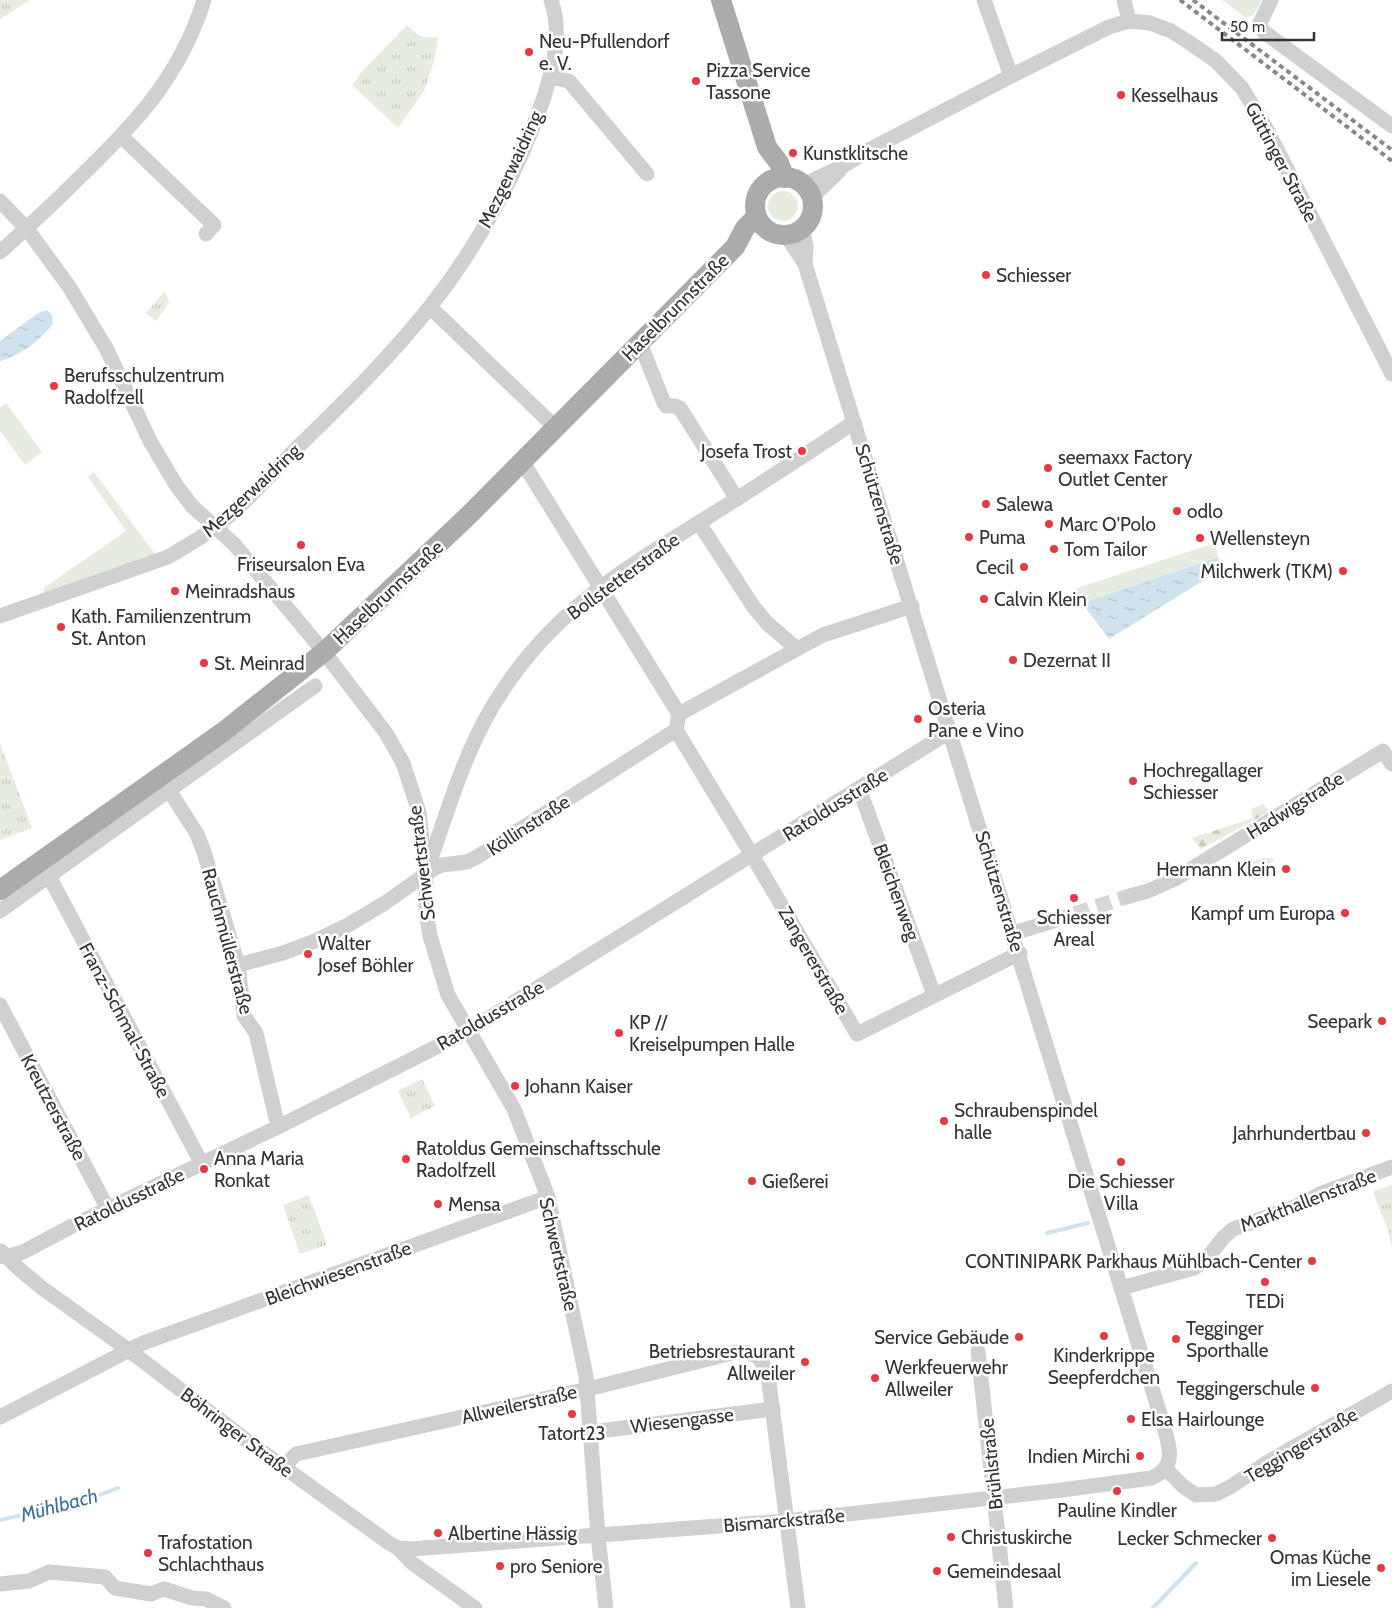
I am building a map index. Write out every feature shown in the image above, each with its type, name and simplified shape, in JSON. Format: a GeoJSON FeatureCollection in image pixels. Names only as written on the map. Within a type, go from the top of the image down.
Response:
{"type":"FeatureCollection","features":[{"type":"Feature","properties":{"kind":"main road"},"geometry":{"type":"LineString","coordinates":[[720,0],[767,147],[792,186],[812,212],[810,218],[794,232],[779,235],[761,223],[755,201],[762,187],[792,186]]}},
{"type":"Feature","properties":{"kind":"main road","name":"Haselbrunnstraße"},"geometry":{"type":"LineString","coordinates":[[0,890],[223,732],[324,652],[456,528],[734,247],[761,223]]}},
{"type":"Feature","properties":{"kind":"street"},"geometry":{"type":"LineString","coordinates":[[0,252],[122,137],[151,103],[166,82],[184,49],[204,0]]}},
{"type":"Feature","properties":{"kind":"street","name":"Mezgerwaidring"},"geometry":{"type":"LineString","coordinates":[[0,616],[168,557],[216,527],[350,396],[389,355],[430,307],[464,260],[502,193],[529,137],[550,77],[556,53],[555,18],[551,0]]}},
{"type":"Feature","properties":{"kind":"street"},"geometry":{"type":"LineString","coordinates":[[984,0],[1011,76]]}},
{"type":"Feature","properties":{"kind":"street"},"geometry":{"type":"LineString","coordinates":[[792,186],[845,165],[869,150],[1011,76],[1109,27],[1129,21],[1124,0]]}},
{"type":"Feature","properties":{"kind":"street"},"geometry":{"type":"LineString","coordinates":[[1271,0],[1259,25],[1264,32],[1391,122]]}},
{"type":"Feature","properties":{"kind":"street","name":"Güttinger Straße"},"geometry":{"type":"LineString","coordinates":[[1129,21],[1150,23],[1188,41],[1216,61],[1242,88],[1267,130],[1392,374]]}},
{"type":"Feature","properties":{"kind":"street"},"geometry":{"type":"LineString","coordinates":[[550,77],[569,81],[648,174]]}},
{"type":"Feature","properties":{"kind":"street"},"geometry":{"type":"LineString","coordinates":[[122,137],[214,225],[206,234]]}},
{"type":"Feature","properties":{"kind":"street","name":"Schwertstraße"},"geometry":{"type":"LineString","coordinates":[[0,201],[27,228],[70,288],[90,320],[165,468],[192,506],[234,544],[324,652],[386,733],[403,763],[419,812],[426,874],[426,911],[436,960],[448,995],[514,1109],[548,1197],[588,1389],[598,1536],[606,1608]]}},
{"type":"Feature","properties":{"kind":"street","name":"Schützenstraße"},"geometry":{"type":"LineString","coordinates":[[794,232],[1014,933],[1121,1288],[1170,1451],[1169,1463],[1166,1469]]}},
{"type":"Feature","properties":{"kind":"street"},"geometry":{"type":"LineString","coordinates":[[430,307],[556,428]]}},
{"type":"Feature","properties":{"kind":"street"},"geometry":{"type":"LineString","coordinates":[[640,343],[664,404],[678,406],[682,410],[737,498]]}},
{"type":"Feature","properties":{"kind":"street","name":"Bollstetterstraße"},"geometry":{"type":"LineString","coordinates":[[426,874],[464,766],[491,709],[507,684],[539,642],[574,608],[645,555],[699,523],[854,422]]}},
{"type":"Feature","properties":{"kind":"street"},"geometry":{"type":"LineString","coordinates":[[522,461],[679,714],[676,730]]}},
{"type":"Feature","properties":{"kind":"street"},"geometry":{"type":"LineString","coordinates":[[699,523],[767,623],[797,648]]}},
{"type":"Feature","properties":{"kind":"street"},"geometry":{"type":"LineString","coordinates":[[679,714],[823,635],[912,606]]}},
{"type":"Feature","properties":{"kind":"street"},"geometry":{"type":"LineString","coordinates":[[0,911],[315,686]]}},
{"type":"Feature","properties":{"kind":"street","name":"Köllinstraße"},"geometry":{"type":"LineString","coordinates":[[238,965],[284,953],[315,941],[386,903],[426,874],[442,865],[459,864],[477,857],[676,730]]}},
{"type":"Feature","properties":{"kind":"street","name":"Zangererstraße"},"geometry":{"type":"LineString","coordinates":[[676,730],[857,1034],[1020,953]]}},
{"type":"Feature","properties":{"kind":"street","name":"Ratoldusstraße"},"geometry":{"type":"LineString","coordinates":[[2,1254],[23,1252],[278,1128],[468,1031],[951,731]]}},
{"type":"Feature","properties":{"kind":"street","name":"Hadwigstraße"},"geometry":{"type":"LineString","coordinates":[[1126,898],[1161,886],[1182,875],[1383,751],[1392,764]]}},
{"type":"Feature","properties":{"kind":"street","name":"Bleichenweg"},"geometry":{"type":"LineString","coordinates":[[859,788],[934,995]]}},
{"type":"Feature","properties":{"kind":"street","name":"Rauchmüllerstraße"},"geometry":{"type":"LineString","coordinates":[[169,790],[197,834],[204,852],[238,965],[244,1016],[256,1033],[278,1128]]}},
{"type":"Feature","properties":{"kind":"street","name":"Franz-Schmal-Straße"},"geometry":{"type":"LineString","coordinates":[[49,876],[202,1164]]}},
{"type":"Feature","properties":{"kind":"street"},"geometry":{"type":"LineString","coordinates":[[1014,933],[1052,921]]}},
{"type":"Feature","properties":{"kind":"street","name":"Kreutzerstraße"},"geometry":{"type":"LineString","coordinates":[[0,1004],[108,1209]]}},
{"type":"Feature","properties":{"kind":"street","name":"Markthallenstraße"},"geometry":{"type":"LineString","coordinates":[[1121,1288],[1194,1268],[1205,1261],[1223,1238],[1233,1229],[1297,1206],[1322,1193],[1392,1167]]}},
{"type":"Feature","properties":{"kind":"street","name":"Bleichwiesenstraße"},"geometry":{"type":"LineString","coordinates":[[0,1418],[143,1343],[548,1197]]}},
{"type":"Feature","properties":{"kind":"street","name":"Böhringer Straße"},"geometry":{"type":"LineString","coordinates":[[2,1254],[42,1288],[130,1351],[240,1436],[398,1548],[412,1563],[475,1608]]}},
{"type":"Feature","properties":{"kind":"street","name":"Brühlstraße"},"geometry":{"type":"LineString","coordinates":[[978,1351],[1006,1608]]}},
{"type":"Feature","properties":{"kind":"street","name":"Allweilerstraße"},"geometry":{"type":"LineString","coordinates":[[284,1467],[296,1454],[588,1389],[736,1352],[747,1352],[764,1362],[768,1374],[773,1409]]}},
{"type":"Feature","properties":{"kind":"street","name":"Teggingerstraße"},"geometry":{"type":"LineString","coordinates":[[1166,1469],[1184,1487],[1196,1495],[1216,1494],[1268,1462],[1392,1392]]}},
{"type":"Feature","properties":{"kind":"street"},"geometry":{"type":"LineString","coordinates":[[773,1409],[798,1608]]}},
{"type":"Feature","properties":{"kind":"street","name":"Wiesengasse"},"geometry":{"type":"LineString","coordinates":[[591,1432],[773,1409]]}},
{"type":"Feature","properties":{"kind":"street","name":"Bismarckstraße"},"geometry":{"type":"LineString","coordinates":[[398,1548],[410,1549],[786,1522],[1151,1478],[1161,1474],[1166,1469]]}},
{"type":"Feature","properties":{"kind":"street"},"geometry":{"type":"LineString","coordinates":[[0,1584],[29,1581],[49,1572],[105,1577],[115,1588],[151,1594],[164,1589],[191,1603],[206,1599],[224,1608]]}},
{"type":"Feature","properties":{"kind":"green space"},"geometry":{"type":"Polygon","coordinates":[[[0,0],[30,0],[0,19],[0,0]]]}},
{"type":"Feature","properties":{"kind":"green space"},"geometry":{"type":"Polygon","coordinates":[[[1222,0],[1261,0],[1252,16],[1245,17],[1222,0]]]}},
{"type":"Feature","properties":{"kind":"green space"},"geometry":{"type":"Polygon","coordinates":[[[407,25],[421,36],[428,38],[438,37],[434,61],[424,91],[398,128],[352,85],[357,77],[407,25]]]}},
{"type":"Feature","properties":{"kind":"green space"},"geometry":{"type":"Polygon","coordinates":[[[783,191],[794,195],[798,206],[794,217],[783,221],[772,217],[768,206],[772,195],[783,191]]]}},
{"type":"Feature","properties":{"kind":"green space"},"geometry":{"type":"Polygon","coordinates":[[[164,292],[169,303],[156,321],[146,313],[164,292]]]}},
{"type":"Feature","properties":{"kind":"green space"},"geometry":{"type":"Polygon","coordinates":[[[6,403],[42,452],[25,465],[0,431],[0,408],[6,403]]]}},
{"type":"Feature","properties":{"kind":"green space"},"geometry":{"type":"Polygon","coordinates":[[[94,472],[158,558],[47,597],[43,590],[45,587],[126,531],[88,477],[94,472]]]}},
{"type":"Feature","properties":{"kind":"green space"},"geometry":{"type":"Polygon","coordinates":[[[1215,543],[1218,557],[1082,603],[1077,600],[1059,606],[1058,598],[1075,592],[1074,589],[1215,543]]]}},
{"type":"Feature","properties":{"kind":"green space"},"geometry":{"type":"Polygon","coordinates":[[[0,743],[32,828],[0,840],[0,743]]]}},
{"type":"Feature","properties":{"kind":"green space"},"geometry":{"type":"Polygon","coordinates":[[[1264,804],[1269,812],[1201,849],[1192,838],[1253,818],[1251,809],[1264,804]]]}},
{"type":"Feature","properties":{"kind":"green space"},"geometry":{"type":"Polygon","coordinates":[[[1262,858],[1275,860],[1270,863],[1271,866],[1241,876],[1238,870],[1262,858]]]}},
{"type":"Feature","properties":{"kind":"green space"},"geometry":{"type":"Polygon","coordinates":[[[422,1079],[435,1106],[411,1118],[398,1091],[422,1079]]]}},
{"type":"Feature","properties":{"kind":"green space"},"geometry":{"type":"Polygon","coordinates":[[[1392,1185],[1392,1248],[1388,1230],[1374,1191],[1392,1185]]]}},
{"type":"Feature","properties":{"kind":"green space"},"geometry":{"type":"Polygon","coordinates":[[[309,1195],[327,1245],[300,1254],[283,1205],[309,1195]]]}},
{"type":"Feature","properties":{"kind":"water"},"geometry":{"type":"Polygon","coordinates":[[[47,310],[52,315],[53,324],[48,330],[22,351],[0,361],[0,341],[38,313],[47,310]]]}},
{"type":"Feature","properties":{"kind":"water"},"geometry":{"type":"Polygon","coordinates":[[[1218,557],[1222,569],[1109,639],[1082,603],[1218,557]]]}},
{"type":"Feature","properties":{"kind":"waterway","name":"Mühlbach"},"geometry":{"type":"LineString","coordinates":[[1047,1233],[1088,1223]]}},
{"type":"Feature","properties":{"kind":"waterway","name":"Mühlbach"},"geometry":{"type":"LineString","coordinates":[[0,1520],[89,1499],[118,1488]]}},
{"type":"Feature","properties":{"kind":"waterway"},"geometry":{"type":"LineString","coordinates":[[1153,1608],[1196,1563]]}},
{"type":"Feature","properties":{"kind":"tunnel"},"geometry":{"type":"LineString","coordinates":[[1053,921],[1126,897]]}},
{"type":"Feature","properties":{"kind":"railway"},"geometry":{"type":"LineString","coordinates":[[1180,0],[1392,161]]}},
{"type":"Feature","properties":{"kind":"railway"},"geometry":{"type":"LineString","coordinates":[[1193,0],[1392,150]]}},
{"type":"Feature","properties":{"kind":"place","name":"Neu-Pfullendorf e. V."},"geometry":{"type":"Point","coordinates":[529,52]}},
{"type":"Feature","properties":{"kind":"place","name":"Pizza Service Tassone"},"geometry":{"type":"Point","coordinates":[696,81]}},
{"type":"Feature","properties":{"kind":"place","name":"Kesselhaus"},"geometry":{"type":"Point","coordinates":[1121,95]}},
{"type":"Feature","properties":{"kind":"place","name":"Kunstklitsche"},"geometry":{"type":"Point","coordinates":[793,153]}},
{"type":"Feature","properties":{"kind":"place","name":"Schiesser"},"geometry":{"type":"Point","coordinates":[986,275]}},
{"type":"Feature","properties":{"kind":"place","name":"Berufsschulzentrum Radolfzell"},"geometry":{"type":"Point","coordinates":[54,386]}},
{"type":"Feature","properties":{"kind":"place","name":"Josefa Trost"},"geometry":{"type":"Point","coordinates":[802,451]}},
{"type":"Feature","properties":{"kind":"place","name":"seemaxx Factory Outlet Center"},"geometry":{"type":"Point","coordinates":[1048,468]}},
{"type":"Feature","properties":{"kind":"place","name":"Salewa"},"geometry":{"type":"Point","coordinates":[986,504]}},
{"type":"Feature","properties":{"kind":"place","name":"odlo"},"geometry":{"type":"Point","coordinates":[1177,511]}},
{"type":"Feature","properties":{"kind":"place","name":"Marc O'Polo"},"geometry":{"type":"Point","coordinates":[1049,524]}},
{"type":"Feature","properties":{"kind":"place","name":"Puma"},"geometry":{"type":"Point","coordinates":[969,537]}},
{"type":"Feature","properties":{"kind":"place","name":"Wellensteyn"},"geometry":{"type":"Point","coordinates":[1200,538]}},
{"type":"Feature","properties":{"kind":"place","name":"Friseursalon Eva"},"geometry":{"type":"Point","coordinates":[301,545]}},
{"type":"Feature","properties":{"kind":"place","name":"Tom Tailor"},"geometry":{"type":"Point","coordinates":[1054,549]}},
{"type":"Feature","properties":{"kind":"place","name":"Cecil"},"geometry":{"type":"Point","coordinates":[1024,567]}},
{"type":"Feature","properties":{"kind":"place","name":"Milchwerk (TKM)"},"geometry":{"type":"Point","coordinates":[1343,571]}},
{"type":"Feature","properties":{"kind":"place","name":"Meinradshaus"},"geometry":{"type":"Point","coordinates":[175,591]}},
{"type":"Feature","properties":{"kind":"place","name":"Calvin Klein"},"geometry":{"type":"Point","coordinates":[984,599]}},
{"type":"Feature","properties":{"kind":"place","name":"Kath. Familienzentrum St. Anton"},"geometry":{"type":"Point","coordinates":[61,627]}},
{"type":"Feature","properties":{"kind":"place","name":"Dezernat II"},"geometry":{"type":"Point","coordinates":[1013,660]}},
{"type":"Feature","properties":{"kind":"place","name":"St. Meinrad"},"geometry":{"type":"Point","coordinates":[204,663]}},
{"type":"Feature","properties":{"kind":"place","name":"Osteria Pane e Vino"},"geometry":{"type":"Point","coordinates":[918,719]}},
{"type":"Feature","properties":{"kind":"place","name":"Hochregallager Schiesser"},"geometry":{"type":"Point","coordinates":[1133,781]}},
{"type":"Feature","properties":{"kind":"place","name":"Hermann Klein"},"geometry":{"type":"Point","coordinates":[1286,869]}},
{"type":"Feature","properties":{"kind":"place","name":"Schiesser Areal"},"geometry":{"type":"Point","coordinates":[1074,898]}},
{"type":"Feature","properties":{"kind":"place","name":"Kampf um Europa"},"geometry":{"type":"Point","coordinates":[1345,913]}},
{"type":"Feature","properties":{"kind":"place","name":"Walter Josef Böhler"},"geometry":{"type":"Point","coordinates":[308,954]}},
{"type":"Feature","properties":{"kind":"place","name":"Seepark"},"geometry":{"type":"Point","coordinates":[1382,1021]}},
{"type":"Feature","properties":{"kind":"place","name":"KP // Kreiselpumpen Halle"},"geometry":{"type":"Point","coordinates":[619,1033]}},
{"type":"Feature","properties":{"kind":"place","name":"Johann Kaiser"},"geometry":{"type":"Point","coordinates":[515,1086]}},
{"type":"Feature","properties":{"kind":"place","name":"Schraubenspindel halle"},"geometry":{"type":"Point","coordinates":[944,1121]}},
{"type":"Feature","properties":{"kind":"place","name":"Jahrhundertbau"},"geometry":{"type":"Point","coordinates":[1366,1133]}},
{"type":"Feature","properties":{"kind":"place","name":"Ratoldus Gemeinschaftsschule Radolfzell"},"geometry":{"type":"Point","coordinates":[406,1159]}},
{"type":"Feature","properties":{"kind":"place","name":"Die Schiesser Villa"},"geometry":{"type":"Point","coordinates":[1121,1162]}},
{"type":"Feature","properties":{"kind":"place","name":"Anna Maria Ronkat"},"geometry":{"type":"Point","coordinates":[204,1169]}},
{"type":"Feature","properties":{"kind":"place","name":"Gießerei"},"geometry":{"type":"Point","coordinates":[752,1181]}},
{"type":"Feature","properties":{"kind":"place","name":"Mensa"},"geometry":{"type":"Point","coordinates":[438,1204]}},
{"type":"Feature","properties":{"kind":"place","name":"CONTINIPARK Parkhaus Mühlbach-Center"},"geometry":{"type":"Point","coordinates":[1312,1261]}},
{"type":"Feature","properties":{"kind":"place","name":"TEDi"},"geometry":{"type":"Point","coordinates":[1265,1282]}},
{"type":"Feature","properties":{"kind":"place","name":"Kinderkrippe Seepferdchen"},"geometry":{"type":"Point","coordinates":[1104,1336]}},
{"type":"Feature","properties":{"kind":"place","name":"Service Gebäude"},"geometry":{"type":"Point","coordinates":[1019,1337]}},
{"type":"Feature","properties":{"kind":"place","name":"Tegginger Sporthalle"},"geometry":{"type":"Point","coordinates":[1176,1339]}},
{"type":"Feature","properties":{"kind":"place","name":"Betriebsrestaurant Allweiler"},"geometry":{"type":"Point","coordinates":[805,1362]}},
{"type":"Feature","properties":{"kind":"place","name":"Werkfeuerwehr Allweiler"},"geometry":{"type":"Point","coordinates":[875,1378]}},
{"type":"Feature","properties":{"kind":"place","name":"Teggingerschule"},"geometry":{"type":"Point","coordinates":[1315,1388]}},
{"type":"Feature","properties":{"kind":"place","name":"Tatort23"},"geometry":{"type":"Point","coordinates":[572,1414]}},
{"type":"Feature","properties":{"kind":"place","name":"Elsa Hairlounge"},"geometry":{"type":"Point","coordinates":[1131,1419]}},
{"type":"Feature","properties":{"kind":"place","name":"Indien Mirchi"},"geometry":{"type":"Point","coordinates":[1140,1456]}},
{"type":"Feature","properties":{"kind":"place","name":"Pauline Kindler"},"geometry":{"type":"Point","coordinates":[1117,1491]}},
{"type":"Feature","properties":{"kind":"place","name":"Albertine Hässig"},"geometry":{"type":"Point","coordinates":[438,1533]}},
{"type":"Feature","properties":{"kind":"place","name":"Christuskirche"},"geometry":{"type":"Point","coordinates":[951,1537]}},
{"type":"Feature","properties":{"kind":"place","name":"Lecker Schmecker"},"geometry":{"type":"Point","coordinates":[1272,1538]}},
{"type":"Feature","properties":{"kind":"place","name":"Trafostation Schlachthaus"},"geometry":{"type":"Point","coordinates":[148,1553]}},
{"type":"Feature","properties":{"kind":"place","name":"pro Seniore"},"geometry":{"type":"Point","coordinates":[500,1566]}},
{"type":"Feature","properties":{"kind":"place","name":"Omas Küche im Liesele"},"geometry":{"type":"Point","coordinates":[1381,1568]}},
{"type":"Feature","properties":{"kind":"place","name":"Gemeindesaal"},"geometry":{"type":"Point","coordinates":[937,1571]}}]}
